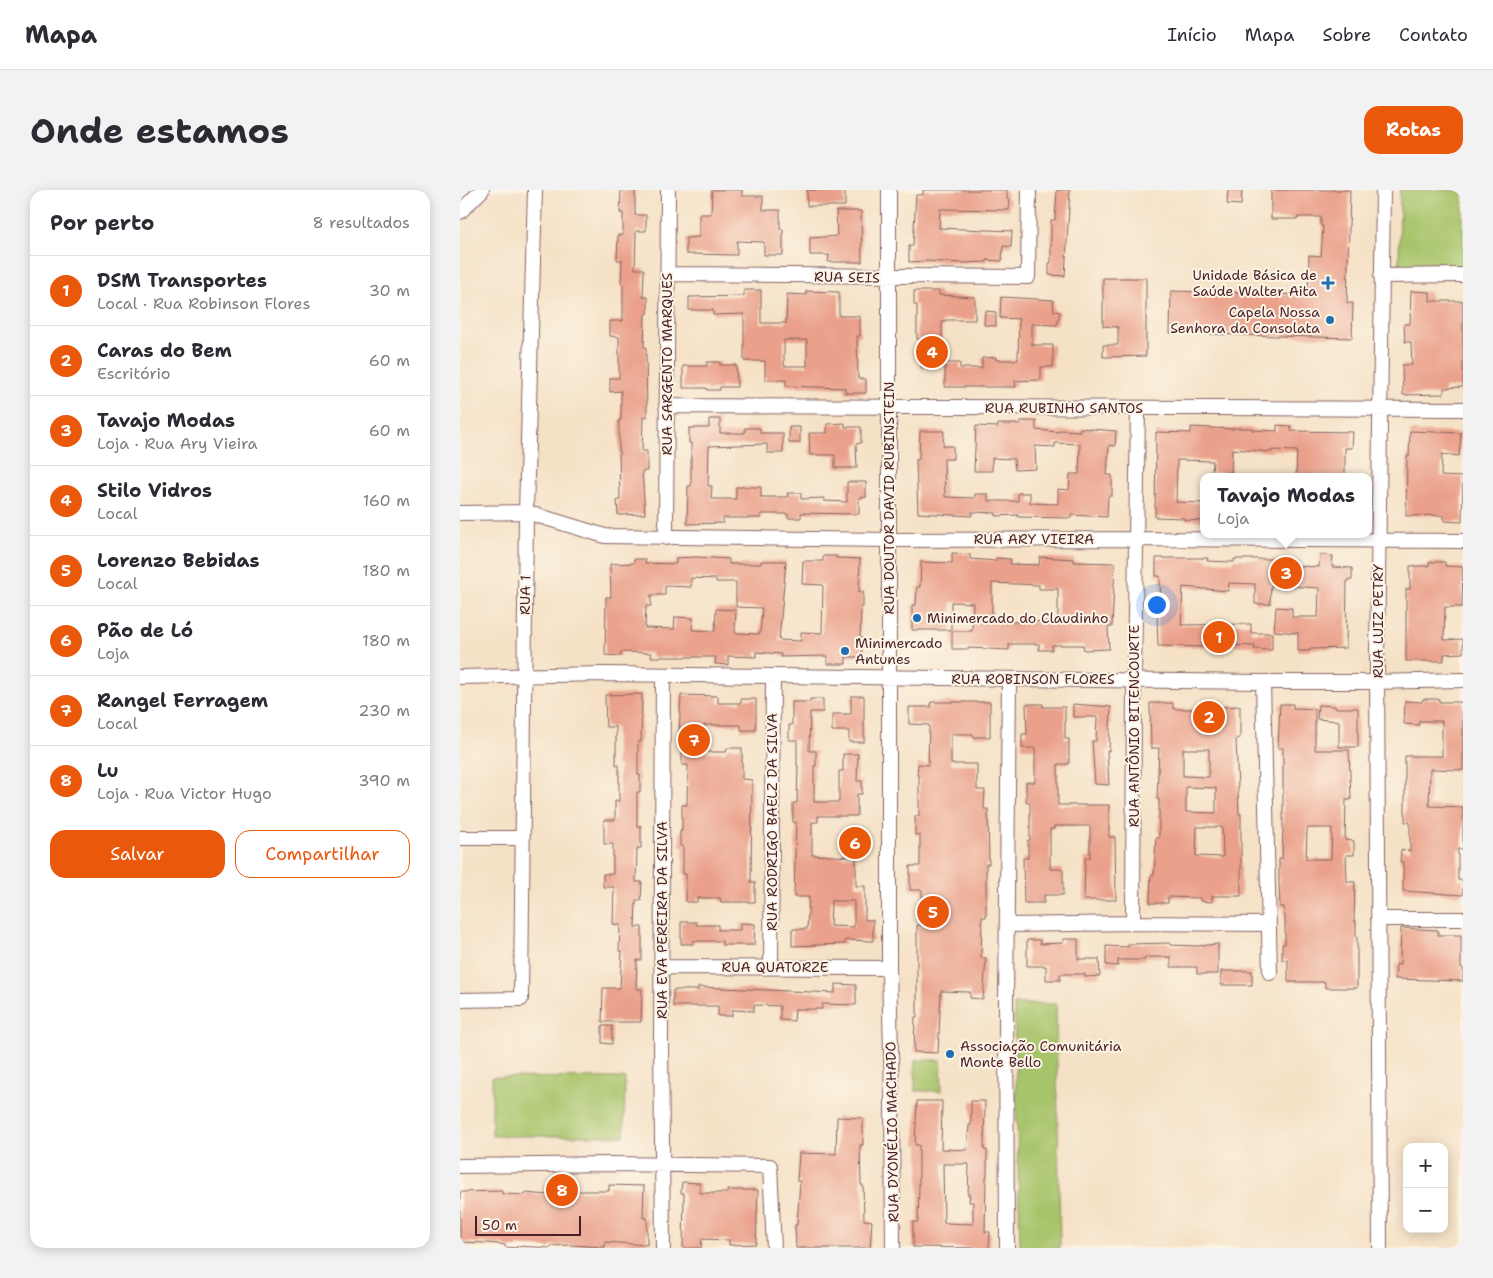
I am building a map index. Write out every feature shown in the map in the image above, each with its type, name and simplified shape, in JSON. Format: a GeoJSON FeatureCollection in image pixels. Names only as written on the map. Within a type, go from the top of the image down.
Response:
{"type":"FeatureCollection","features":[{"type":"Feature","properties":{"kind":"street"},"geometry":{"type":"LineString","coordinates":[[460,212],[482,190]]}},
{"type":"Feature","properties":{"kind":"street","name":"RUA 1"},"geometry":{"type":"LineString","coordinates":[[460,1000],[520,1000],[526,512],[535,190]]}},
{"type":"Feature","properties":{"kind":"street","name":"RUA SARGENTO MARQUES"},"geometry":{"type":"LineString","coordinates":[[666,538],[668,190]]}},
{"type":"Feature","properties":{"kind":"street","name":"RUA DOUTOR DAVID RUBINSTEIN"},"geometry":{"type":"LineString","coordinates":[[889,190],[888,968],[890,1016]]}},
{"type":"Feature","properties":{"kind":"street","name":"RUA SEIS"},"geometry":{"type":"LineString","coordinates":[[667,274],[1028,277],[1029,190]]}},
{"type":"Feature","properties":{"kind":"street","name":"RUA LUIZ PETRY"},"geometry":{"type":"LineString","coordinates":[[1380,1248],[1377,682],[1382,190]]}},
{"type":"Feature","properties":{"kind":"street"},"geometry":{"type":"LineString","coordinates":[[1381,276],[1463,275]]}},
{"type":"Feature","properties":{"kind":"street","name":"RUA RUBINHO SANTOS"},"geometry":{"type":"LineString","coordinates":[[666,406],[1463,409]]}},
{"type":"Feature","properties":{"kind":"street","name":"RUA ANTÔNIO BITENCOURTE"},"geometry":{"type":"LineString","coordinates":[[1133,923],[1138,408]]}},
{"type":"Feature","properties":{"kind":"street","name":"RUA ARY VIEIRA"},"geometry":{"type":"LineString","coordinates":[[460,514],[526,512],[606,536],[666,538],[1463,541]]}},
{"type":"Feature","properties":{"kind":"street","name":"RUA ROBINSON FLORES"},"geometry":{"type":"LineString","coordinates":[[460,677],[603,674],[1263,682],[1463,680]]}},
{"type":"Feature","properties":{"kind":"street","name":"RUA EVA PEREIRA DA SILVA"},"geometry":{"type":"LineString","coordinates":[[663,1248],[664,676]]}},
{"type":"Feature","properties":{"kind":"street","name":"RUA RODRIGO BAELZ DA SILVA"},"geometry":{"type":"LineString","coordinates":[[771,966],[773,677]]}},
{"type":"Feature","properties":{"kind":"street"},"geometry":{"type":"LineString","coordinates":[[1007,1248],[1006,1004],[1009,680]]}},
{"type":"Feature","properties":{"kind":"street"},"geometry":{"type":"LineString","coordinates":[[1263,682],[1270,973]]}},
{"type":"Feature","properties":{"kind":"street"},"geometry":{"type":"LineString","coordinates":[[460,838],[522,838]]}},
{"type":"Feature","properties":{"kind":"street"},"geometry":{"type":"LineString","coordinates":[[1378,919],[1463,919]]}},
{"type":"Feature","properties":{"kind":"street"},"geometry":{"type":"LineString","coordinates":[[1007,925],[1133,923],[1269,924]]}},
{"type":"Feature","properties":{"kind":"street","name":"RUA QUATORZE"},"geometry":{"type":"LineString","coordinates":[[662,967],[888,968]]}},
{"type":"Feature","properties":{"kind":"street","name":"RUA DYONÉLIO MACHADO"},"geometry":{"type":"LineString","coordinates":[[890,1016],[893,1248]]}},
{"type":"Feature","properties":{"kind":"street"},"geometry":{"type":"LineString","coordinates":[[460,1166],[609,1164],[770,1166],[774,1248]]}},
{"type":"Feature","properties":{"kind":"green space"},"geometry":{"type":"Polygon","coordinates":[[[1400,190],[1463,190],[1463,266],[1399,266],[1400,190]]]}},
{"type":"Feature","properties":{"kind":"green space"},"geometry":{"type":"Polygon","coordinates":[[[1014,1004],[1056,1004],[1060,1248],[1020,1248],[1014,1004]]]}},
{"type":"Feature","properties":{"kind":"green space"},"geometry":{"type":"Polygon","coordinates":[[[915,1060],[941,1060],[942,1091],[915,1091],[915,1060]]]}},
{"type":"Feature","properties":{"kind":"green space"},"geometry":{"type":"Polygon","coordinates":[[[492,1077],[625,1078],[624,1136],[492,1136],[492,1077]]]}},
{"type":"Feature","properties":{"kind":"building"},"geometry":{"type":"Polygon","coordinates":[[[621,190],[635,190],[635,215],[646,215],[646,231],[636,231],[635,269],[644,269],[643,297],[648,297],[648,314],[645,314],[644,347],[646,347],[647,417],[643,417],[642,451],[647,451],[647,471],[642,471],[645,514],[618,515],[617,500],[620,500],[619,420],[621,420],[621,391],[610,392],[610,378],[619,378],[619,337],[610,336],[610,321],[623,321],[622,260],[617,260],[618,235],[623,235],[623,213],[620,213],[621,190]]]}},
{"type":"Feature","properties":{"kind":"building"},"geometry":{"type":"Polygon","coordinates":[[[712,190],[742,190],[742,196],[763,196],[763,210],[780,210],[780,229],[783,229],[783,255],[764,255],[764,242],[737,241],[737,255],[686,254],[686,238],[699,237],[699,214],[711,214],[712,190]]]}},
{"type":"Feature","properties":{"kind":"building"},"geometry":{"type":"Polygon","coordinates":[[[807,190],[845,190],[845,206],[807,206],[807,190]]]}},
{"type":"Feature","properties":{"kind":"building"},"geometry":{"type":"Polygon","coordinates":[[[923,190],[1007,190],[1007,199],[1010,199],[1009,210],[940,209],[939,228],[1012,231],[1011,247],[1003,246],[1002,261],[987,260],[987,262],[962,263],[909,262],[909,246],[913,246],[916,195],[923,195],[923,190]]]}},
{"type":"Feature","properties":{"kind":"building"},"geometry":{"type":"Polygon","coordinates":[[[1057,190],[1070,190],[1065,276],[1049,275],[1049,263],[1051,263],[1051,220],[1055,220],[1057,190]]]}},
{"type":"Feature","properties":{"kind":"building"},"geometry":{"type":"Polygon","coordinates":[[[1228,190],[1242,190],[1241,205],[1227,204],[1228,190]]]}},
{"type":"Feature","properties":{"kind":"building"},"geometry":{"type":"Polygon","coordinates":[[[1271,190],[1350,190],[1347,303],[1353,303],[1352,338],[1170,333],[1171,291],[1308,295],[1309,255],[1321,256],[1323,226],[1321,226],[1321,217],[1271,219],[1271,190]]]}},
{"type":"Feature","properties":{"kind":"building"},"geometry":{"type":"Polygon","coordinates":[[[836,211],[861,211],[862,262],[828,262],[829,255],[810,255],[810,238],[837,236],[836,211]]]}},
{"type":"Feature","properties":{"kind":"building"},"geometry":{"type":"Polygon","coordinates":[[[1103,278],[1146,278],[1146,356],[1103,357],[1103,345],[1118,345],[1118,327],[1103,326],[1103,278]]]}},
{"type":"Feature","properties":{"kind":"building"},"geometry":{"type":"Polygon","coordinates":[[[744,290],[761,290],[761,323],[786,323],[787,294],[806,295],[806,291],[839,292],[839,316],[860,316],[860,336],[857,336],[858,379],[866,379],[866,393],[845,393],[845,388],[786,386],[786,380],[765,380],[765,361],[744,361],[744,314],[713,315],[713,310],[689,310],[689,297],[744,296],[744,290]],[[784,340],[784,366],[807,366],[807,340],[784,340]]]}},
{"type":"Feature","properties":{"kind":"building"},"geometry":{"type":"Polygon","coordinates":[[[914,291],[939,291],[939,295],[975,297],[975,320],[945,320],[945,322],[942,322],[942,367],[921,367],[921,339],[917,339],[917,305],[914,305],[914,291]]]}},
{"type":"Feature","properties":{"kind":"building"},"geometry":{"type":"Polygon","coordinates":[[[1411,291],[1430,292],[1430,301],[1463,301],[1463,387],[1444,388],[1444,394],[1403,395],[1402,365],[1412,365],[1411,342],[1405,342],[1404,324],[1410,324],[1411,291]]]}},
{"type":"Feature","properties":{"kind":"building"},"geometry":{"type":"Polygon","coordinates":[[[1001,297],[1053,300],[1054,311],[1060,312],[1057,325],[1032,324],[1032,345],[1053,345],[1053,367],[1041,367],[1041,380],[1015,381],[1016,387],[945,387],[945,363],[960,363],[960,368],[982,368],[982,358],[996,357],[996,360],[1018,360],[1019,319],[1000,318],[1001,297]]]}},
{"type":"Feature","properties":{"kind":"building"},"geometry":{"type":"Polygon","coordinates":[[[985,311],[996,312],[996,326],[984,325],[985,311]]]}},
{"type":"Feature","properties":{"kind":"building"},"geometry":{"type":"Polygon","coordinates":[[[707,362],[720,362],[720,365],[736,365],[737,387],[720,387],[720,390],[683,388],[683,366],[707,366],[707,362]]]}},
{"type":"Feature","properties":{"kind":"building"},"geometry":{"type":"Polygon","coordinates":[[[709,419],[720,419],[720,433],[745,433],[745,428],[760,428],[760,433],[783,433],[783,453],[767,453],[767,444],[709,446],[708,486],[712,486],[711,499],[736,499],[736,487],[761,487],[761,497],[788,497],[787,493],[801,493],[801,499],[824,498],[824,501],[847,502],[847,482],[866,482],[866,497],[859,498],[859,514],[801,513],[801,518],[788,518],[788,514],[761,514],[761,518],[723,518],[723,523],[687,524],[688,486],[691,486],[689,428],[709,428],[709,419]]]}},
{"type":"Feature","properties":{"kind":"building"},"geometry":{"type":"Polygon","coordinates":[[[1020,421],[1036,421],[1036,430],[1059,432],[1059,430],[1080,431],[1080,428],[1116,431],[1115,446],[1109,445],[1107,475],[1112,475],[1112,496],[1108,496],[1107,517],[1071,515],[1071,518],[1018,517],[1018,515],[996,516],[996,513],[972,512],[972,516],[918,513],[916,460],[919,459],[920,431],[944,431],[943,446],[953,446],[953,459],[944,459],[945,497],[975,498],[975,494],[988,494],[988,501],[1018,501],[1018,493],[1030,493],[1030,503],[1058,504],[1058,489],[1069,490],[1070,474],[1079,474],[1080,444],[1055,443],[1055,447],[1035,446],[1036,469],[1015,470],[1014,459],[992,458],[992,471],[974,471],[976,426],[998,427],[998,424],[1020,424],[1020,421]]]}},
{"type":"Feature","properties":{"kind":"building"},"geometry":{"type":"Polygon","coordinates":[[[845,423],[845,427],[861,427],[861,443],[856,444],[857,468],[835,468],[835,455],[810,455],[809,433],[827,433],[827,424],[845,423]]]}},
{"type":"Feature","properties":{"kind":"building"},"geometry":{"type":"Polygon","coordinates":[[[1277,425],[1291,426],[1291,431],[1353,432],[1352,448],[1345,448],[1345,473],[1296,473],[1297,451],[1272,450],[1272,452],[1232,449],[1231,473],[1212,472],[1213,461],[1177,460],[1176,502],[1200,503],[1200,521],[1155,517],[1156,432],[1191,433],[1191,427],[1252,428],[1252,430],[1277,431],[1277,425]]]}},
{"type":"Feature","properties":{"kind":"building"},"geometry":{"type":"Polygon","coordinates":[[[789,427],[800,427],[800,443],[789,443],[789,427]]]}},
{"type":"Feature","properties":{"kind":"building"},"geometry":{"type":"Polygon","coordinates":[[[1410,431],[1461,433],[1459,456],[1442,454],[1441,476],[1463,477],[1462,522],[1444,521],[1444,515],[1406,516],[1407,456],[1409,456],[1410,431]]]}},
{"type":"Feature","properties":{"kind":"building"},"geometry":{"type":"Polygon","coordinates":[[[952,553],[970,554],[970,559],[996,561],[996,558],[1011,559],[1010,564],[1039,565],[1040,557],[1074,559],[1074,562],[1115,563],[1112,627],[1108,627],[1109,649],[1084,650],[1083,645],[1052,645],[1052,650],[1039,650],[1039,644],[1009,644],[1009,650],[952,649],[952,631],[972,631],[973,603],[951,602],[951,630],[912,630],[912,605],[916,605],[917,587],[920,587],[921,562],[952,563],[952,553]],[[992,583],[992,621],[1058,621],[1058,589],[1039,589],[1039,585],[992,583]]]}},
{"type":"Feature","properties":{"kind":"building"},"geometry":{"type":"Polygon","coordinates":[[[1320,555],[1333,556],[1332,567],[1352,568],[1352,580],[1347,580],[1346,648],[1298,651],[1298,633],[1274,631],[1276,607],[1292,608],[1292,617],[1318,617],[1319,588],[1271,585],[1270,604],[1255,604],[1255,584],[1229,583],[1228,591],[1183,587],[1181,625],[1251,624],[1251,633],[1272,633],[1272,650],[1254,649],[1255,646],[1225,645],[1225,649],[1214,649],[1214,647],[1158,646],[1157,613],[1161,613],[1160,576],[1156,576],[1156,558],[1208,558],[1207,561],[1234,562],[1234,559],[1273,559],[1295,561],[1295,566],[1319,567],[1320,555]]]}},
{"type":"Feature","properties":{"kind":"building"},"geometry":{"type":"Polygon","coordinates":[[[823,556],[860,559],[859,592],[863,592],[860,638],[862,638],[862,657],[846,657],[846,664],[827,664],[827,656],[781,657],[781,654],[756,652],[756,657],[728,656],[728,665],[715,664],[716,657],[651,657],[651,653],[621,652],[621,656],[605,655],[606,597],[611,597],[610,564],[634,563],[634,559],[645,559],[645,563],[676,564],[676,558],[696,557],[729,559],[729,564],[761,564],[761,561],[786,561],[779,640],[801,641],[801,632],[822,633],[823,585],[802,584],[803,561],[823,561],[823,556]],[[691,578],[691,587],[665,586],[665,595],[651,595],[651,606],[646,606],[645,628],[674,629],[675,617],[693,618],[692,630],[715,631],[716,609],[736,610],[735,633],[760,634],[762,608],[736,607],[736,582],[716,582],[716,579],[691,578]]]}},
{"type":"Feature","properties":{"kind":"building"},"geometry":{"type":"Polygon","coordinates":[[[1429,562],[1445,562],[1445,566],[1463,567],[1462,607],[1445,607],[1444,640],[1463,639],[1463,653],[1444,654],[1444,661],[1406,661],[1406,589],[1410,589],[1410,566],[1429,566],[1429,562]]]}},
{"type":"Feature","properties":{"kind":"building"},"geometry":{"type":"Polygon","coordinates":[[[642,694],[641,742],[638,742],[640,792],[637,792],[637,826],[641,826],[641,848],[637,848],[636,882],[642,882],[641,900],[636,900],[635,927],[642,927],[642,960],[637,960],[636,989],[642,989],[641,1022],[602,1022],[603,988],[620,988],[622,951],[619,951],[620,925],[613,924],[614,887],[603,887],[603,874],[613,874],[613,844],[604,844],[604,820],[615,820],[615,801],[619,801],[619,765],[616,765],[616,727],[606,727],[605,695],[642,694]]]}},
{"type":"Feature","properties":{"kind":"building"},"geometry":{"type":"Polygon","coordinates":[[[681,695],[718,696],[718,703],[741,703],[741,699],[756,699],[756,730],[741,730],[741,725],[704,725],[703,752],[726,752],[727,748],[742,748],[742,779],[752,780],[751,882],[755,882],[755,902],[721,902],[720,898],[697,898],[697,902],[686,902],[686,874],[683,874],[683,846],[680,846],[680,831],[682,831],[682,805],[687,805],[688,765],[682,765],[682,733],[679,733],[681,695]]]}},
{"type":"Feature","properties":{"kind":"building"},"geometry":{"type":"Polygon","coordinates":[[[851,696],[864,696],[864,742],[849,742],[849,731],[832,731],[832,714],[851,714],[851,696]]]}},
{"type":"Feature","properties":{"kind":"building"},"geometry":{"type":"Polygon","coordinates":[[[810,699],[823,699],[823,712],[810,712],[809,751],[816,751],[814,802],[839,802],[839,771],[843,771],[843,754],[858,754],[857,781],[862,781],[862,794],[857,794],[857,816],[818,816],[818,822],[812,822],[812,855],[856,857],[856,886],[865,886],[865,920],[873,920],[873,941],[845,940],[845,944],[792,946],[792,929],[807,929],[809,897],[794,897],[796,822],[793,822],[793,803],[797,803],[798,766],[797,740],[789,740],[789,725],[792,725],[792,702],[810,702],[810,699]],[[831,901],[830,926],[854,927],[854,901],[831,901]]]}},
{"type":"Feature","properties":{"kind":"building"},"geometry":{"type":"Polygon","coordinates":[[[1423,699],[1439,699],[1439,702],[1463,702],[1463,770],[1430,769],[1429,806],[1463,807],[1463,849],[1458,849],[1458,880],[1463,880],[1463,895],[1403,891],[1403,862],[1400,862],[1401,850],[1410,851],[1410,822],[1405,822],[1405,756],[1442,756],[1442,721],[1419,721],[1419,725],[1404,724],[1405,701],[1422,702],[1423,699]]]}},
{"type":"Feature","properties":{"kind":"building"},"geometry":{"type":"Polygon","coordinates":[[[931,702],[990,702],[990,737],[973,737],[973,734],[951,734],[951,764],[977,764],[977,790],[985,790],[984,809],[988,809],[989,864],[986,864],[986,917],[982,917],[981,958],[986,958],[983,999],[970,998],[970,992],[941,991],[938,1053],[914,1052],[915,1017],[917,1017],[917,925],[923,925],[922,890],[910,890],[910,866],[920,866],[920,835],[915,835],[915,816],[919,816],[919,775],[917,775],[918,764],[928,765],[929,725],[909,724],[909,707],[931,707],[931,702]]]}},
{"type":"Feature","properties":{"kind":"building"},"geometry":{"type":"Polygon","coordinates":[[[1150,703],[1173,703],[1173,709],[1200,709],[1200,705],[1219,705],[1219,707],[1240,706],[1240,738],[1236,739],[1239,814],[1241,814],[1241,896],[1212,896],[1212,902],[1200,901],[1200,898],[1168,897],[1168,903],[1150,903],[1151,875],[1154,875],[1156,838],[1159,838],[1159,799],[1157,799],[1159,748],[1151,748],[1150,703]],[[1183,749],[1183,776],[1209,777],[1209,749],[1183,749]],[[1186,787],[1186,812],[1216,813],[1216,788],[1186,787]],[[1197,827],[1196,856],[1223,857],[1222,827],[1197,827]]]}},
{"type":"Feature","properties":{"kind":"building"},"geometry":{"type":"Polygon","coordinates":[[[1026,704],[1043,704],[1043,707],[1065,707],[1065,739],[1069,739],[1069,764],[1058,764],[1058,805],[1109,805],[1109,837],[1115,837],[1116,900],[1084,900],[1085,858],[1090,858],[1090,826],[1054,826],[1054,829],[1050,829],[1050,869],[1063,869],[1063,895],[1044,895],[1044,903],[1024,903],[1023,858],[1028,858],[1028,840],[1030,840],[1030,802],[1026,802],[1026,782],[1035,782],[1035,748],[1022,748],[1022,734],[1027,734],[1026,704]]]}},
{"type":"Feature","properties":{"kind":"building"},"geometry":{"type":"Polygon","coordinates":[[[1073,704],[1111,707],[1109,751],[1107,750],[1109,785],[1095,784],[1092,741],[1096,741],[1097,717],[1073,717],[1073,704]]]}},
{"type":"Feature","properties":{"kind":"building"},"geometry":{"type":"Polygon","coordinates":[[[1280,704],[1293,704],[1293,708],[1315,709],[1315,750],[1349,750],[1351,800],[1346,800],[1345,840],[1354,841],[1354,855],[1346,855],[1347,882],[1355,882],[1354,921],[1356,921],[1357,937],[1357,988],[1325,988],[1325,982],[1288,982],[1288,960],[1282,960],[1282,944],[1285,944],[1285,918],[1284,907],[1280,907],[1279,859],[1282,859],[1283,748],[1278,748],[1280,704]],[[1332,828],[1307,829],[1306,859],[1331,859],[1332,828]]]}},
{"type":"Feature","properties":{"kind":"building"},"geometry":{"type":"Polygon","coordinates":[[[1318,705],[1335,706],[1335,708],[1358,708],[1358,747],[1339,747],[1339,721],[1317,719],[1318,705]]]}},
{"type":"Feature","properties":{"kind":"building"},"geometry":{"type":"Polygon","coordinates":[[[847,835],[862,835],[862,851],[847,850],[847,835]]]}},
{"type":"Feature","properties":{"kind":"building"},"geometry":{"type":"Polygon","coordinates":[[[681,922],[697,922],[696,925],[718,925],[718,930],[740,930],[740,923],[755,924],[754,945],[722,945],[722,941],[693,941],[693,944],[681,944],[681,922]]]}},
{"type":"Feature","properties":{"kind":"building"},"geometry":{"type":"Polygon","coordinates":[[[1401,928],[1438,930],[1438,935],[1461,935],[1463,981],[1395,979],[1396,964],[1400,965],[1401,928]]]}},
{"type":"Feature","properties":{"kind":"building"},"geometry":{"type":"Polygon","coordinates":[[[1063,939],[1078,939],[1078,959],[1099,959],[1100,976],[1085,977],[1085,974],[1060,974],[1060,980],[1046,980],[1046,966],[1027,966],[1027,940],[1040,940],[1040,944],[1063,943],[1063,939]]]}},
{"type":"Feature","properties":{"kind":"building"},"geometry":{"type":"Polygon","coordinates":[[[1170,943],[1170,945],[1197,946],[1218,944],[1218,974],[1197,974],[1197,967],[1171,967],[1171,957],[1145,957],[1145,960],[1118,960],[1118,966],[1106,965],[1106,946],[1128,947],[1128,944],[1170,943]]]}},
{"type":"Feature","properties":{"kind":"building"},"geometry":{"type":"Polygon","coordinates":[[[1221,971],[1252,971],[1252,985],[1221,985],[1221,971]]]}},
{"type":"Feature","properties":{"kind":"building"},"geometry":{"type":"Polygon","coordinates":[[[835,984],[856,985],[856,1005],[822,1004],[822,1009],[795,1009],[794,1021],[780,1020],[780,1006],[754,1005],[754,1011],[732,1010],[732,1016],[718,1016],[718,1006],[673,1006],[673,990],[698,990],[698,987],[835,993],[835,984]]]}},
{"type":"Feature","properties":{"kind":"building"},"geometry":{"type":"Polygon","coordinates":[[[602,1026],[612,1026],[612,1044],[602,1043],[602,1026]]]}},
{"type":"Feature","properties":{"kind":"building"},"geometry":{"type":"Polygon","coordinates":[[[917,1101],[942,1101],[941,1149],[967,1150],[969,1125],[971,1125],[971,1101],[985,1101],[984,1150],[987,1150],[987,1177],[985,1232],[990,1232],[989,1248],[913,1247],[913,1222],[918,1222],[919,1186],[919,1145],[915,1145],[917,1101]],[[943,1164],[944,1223],[973,1224],[973,1202],[969,1202],[970,1195],[968,1195],[969,1164],[943,1164]]]}},
{"type":"Feature","properties":{"kind":"building"},"geometry":{"type":"Polygon","coordinates":[[[837,1117],[863,1118],[863,1145],[860,1145],[861,1185],[863,1185],[864,1220],[872,1221],[870,1248],[796,1248],[795,1225],[797,1225],[800,1181],[797,1181],[799,1153],[836,1154],[837,1117]]]}},
{"type":"Feature","properties":{"kind":"building"},"geometry":{"type":"Polygon","coordinates":[[[682,1182],[700,1183],[700,1193],[728,1193],[728,1190],[758,1190],[756,1244],[729,1245],[729,1240],[702,1239],[701,1248],[683,1248],[684,1193],[681,1193],[682,1182]]]}},
{"type":"Feature","properties":{"kind":"building"},"geometry":{"type":"Polygon","coordinates":[[[609,1185],[644,1186],[643,1218],[647,1218],[647,1245],[605,1242],[605,1247],[570,1245],[551,1246],[551,1248],[517,1246],[517,1248],[488,1243],[460,1242],[460,1192],[502,1191],[502,1194],[525,1195],[525,1193],[560,1196],[560,1191],[609,1191],[609,1185]]]}},
{"type":"Feature","properties":{"kind":"place","name":"Unidade Básica de Saúde Walter Aita"},"geometry":{"type":"Point","coordinates":[1328,283]}},
{"type":"Feature","properties":{"kind":"place","name":"Capela Nossa Senhora da Consolata"},"geometry":{"type":"Point","coordinates":[1330,320]}},
{"type":"Feature","properties":{"kind":"place","name":"Stilo Vidros"},"geometry":{"type":"Point","coordinates":[932,352]}},
{"type":"Feature","properties":{"kind":"place","name":"Tavajo Modas"},"geometry":{"type":"Point","coordinates":[1286,573]}},
{"type":"Feature","properties":{"kind":"place","name":"Minimercado do Claudinho"},"geometry":{"type":"Point","coordinates":[917,618]}},
{"type":"Feature","properties":{"kind":"place","name":"DSM Transportes"},"geometry":{"type":"Point","coordinates":[1219,637]}},
{"type":"Feature","properties":{"kind":"place","name":"Minimercado Antunes"},"geometry":{"type":"Point","coordinates":[845,651]}},
{"type":"Feature","properties":{"kind":"place","name":"Caras do Bem"},"geometry":{"type":"Point","coordinates":[1209,717]}},
{"type":"Feature","properties":{"kind":"place","name":"Rangel Ferragem"},"geometry":{"type":"Point","coordinates":[694,740]}},
{"type":"Feature","properties":{"kind":"place","name":"Pão de Ló"},"geometry":{"type":"Point","coordinates":[855,843]}},
{"type":"Feature","properties":{"kind":"place","name":"Lorenzo Bebidas"},"geometry":{"type":"Point","coordinates":[933,912]}},
{"type":"Feature","properties":{"kind":"place","name":"Associação Comunitária Monte Bello"},"geometry":{"type":"Point","coordinates":[950,1054]}},
{"type":"Feature","properties":{"kind":"place","name":"Lu"},"geometry":{"type":"Point","coordinates":[562,1190]}}]}
